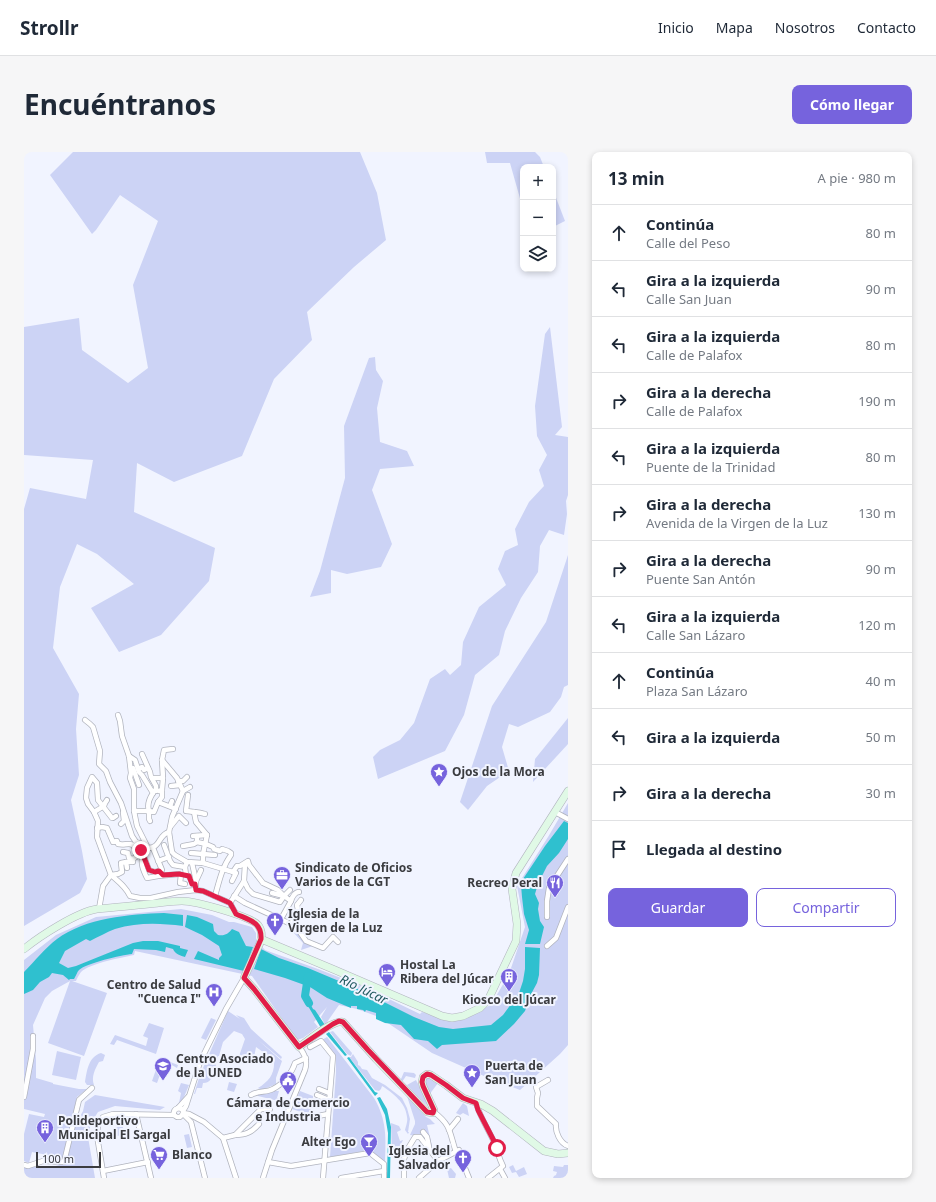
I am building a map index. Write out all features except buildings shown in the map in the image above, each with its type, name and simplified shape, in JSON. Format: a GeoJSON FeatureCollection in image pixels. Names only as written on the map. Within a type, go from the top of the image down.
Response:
{"type":"FeatureCollection","features":[{"type":"Feature","properties":{"kind":"street"},"geometry":{"type":"LineString","coordinates":[[118,715],[122,736],[129,756],[131,773],[130,778],[134,789],[134,811],[137,826],[158,861],[162,870],[159,871]]}},
{"type":"Feature","properties":{"kind":"street"},"geometry":{"type":"LineString","coordinates":[[85,720],[93,727],[100,751],[99,764],[106,770],[110,782],[124,809],[132,836],[136,842],[149,847],[156,847],[164,834],[170,829],[179,816],[186,823]]}},
{"type":"Feature","properties":{"kind":"street"},"geometry":{"type":"LineString","coordinates":[[134,811],[154,812],[162,797],[162,760],[164,750],[173,749]]}},
{"type":"Feature","properties":{"kind":"street"},"geometry":{"type":"LineString","coordinates":[[142,754],[156,786],[149,800],[150,822]]}},
{"type":"Feature","properties":{"kind":"street"},"geometry":{"type":"LineString","coordinates":[[129,756],[135,760],[139,772],[154,792]]}},
{"type":"Feature","properties":{"kind":"street"},"geometry":{"type":"LineString","coordinates":[[162,760],[177,778],[183,791]]}},
{"type":"Feature","properties":{"kind":"street"},"geometry":{"type":"LineString","coordinates":[[130,763],[139,785]]}},
{"type":"Feature","properties":{"kind":"street"},"geometry":{"type":"LineString","coordinates":[[138,769],[142,767],[144,770],[148,768]]}},
{"type":"Feature","properties":{"kind":"street"},"geometry":{"type":"LineString","coordinates":[[171,786],[183,781],[187,776]]}},
{"type":"Feature","properties":{"kind":"street"},"geometry":{"type":"LineString","coordinates":[[116,816],[112,818],[98,800],[97,784],[92,777],[87,788],[86,798],[98,821],[97,837],[111,875],[120,882],[130,896],[151,898],[178,892],[196,890],[203,891],[230,903],[236,914]]}},
{"type":"Feature","properties":{"kind":"street"},"geometry":{"type":"LineString","coordinates":[[152,778],[163,778]]}},
{"type":"Feature","properties":{"kind":"street"},"geometry":{"type":"LineString","coordinates":[[169,854],[172,817],[183,791],[190,787]]}},
{"type":"Feature","properties":{"kind":"street"},"geometry":{"type":"LineString","coordinates":[[154,792],[162,790]]}},
{"type":"Feature","properties":{"kind":"street"},"geometry":{"type":"LineString","coordinates":[[260,941],[446,1017],[455,1018],[477,1010],[485,1003],[497,983],[516,941],[517,924],[512,889],[516,873],[568,791]]}},
{"type":"Feature","properties":{"kind":"street"},"geometry":{"type":"LineString","coordinates":[[188,795],[186,811],[198,811],[205,814]]}},
{"type":"Feature","properties":{"kind":"street"},"geometry":{"type":"LineString","coordinates":[[94,812],[104,806],[107,800]]}},
{"type":"Feature","properties":{"kind":"street"},"geometry":{"type":"LineString","coordinates":[[170,806],[172,801]]}},
{"type":"Feature","properties":{"kind":"street"},"geometry":{"type":"LineString","coordinates":[[158,802],[176,809]]}},
{"type":"Feature","properties":{"kind":"street"},"geometry":{"type":"LineString","coordinates":[[121,824],[124,821],[124,809]]}},
{"type":"Feature","properties":{"kind":"street"},"geometry":{"type":"LineString","coordinates":[[194,812],[196,822],[207,835],[206,844],[202,854],[203,863]]}},
{"type":"Feature","properties":{"kind":"street"},"geometry":{"type":"LineString","coordinates":[[555,812],[566,818]]}},
{"type":"Feature","properties":{"kind":"street"},"geometry":{"type":"LineString","coordinates":[[97,828],[107,828],[113,842],[118,841],[118,844],[120,845],[132,845],[141,850],[149,870],[155,872],[159,871],[163,875]]}},
{"type":"Feature","properties":{"kind":"street"},"geometry":{"type":"LineString","coordinates":[[207,835],[195,836],[198,848],[193,853],[215,855]]}},
{"type":"Feature","properties":{"kind":"street"},"geometry":{"type":"LineString","coordinates":[[132,845],[134,839]]}},
{"type":"Feature","properties":{"kind":"street"},"geometry":{"type":"LineString","coordinates":[[183,846],[196,843],[206,844],[214,849],[220,851],[222,849],[231,853],[223,869],[215,896]]}},
{"type":"Feature","properties":{"kind":"street"},"geometry":{"type":"LineString","coordinates":[[123,861],[133,862],[133,859],[136,856],[136,851],[132,845]]}},
{"type":"Feature","properties":{"kind":"street"},"geometry":{"type":"LineString","coordinates":[[164,845],[173,865],[185,875],[189,876],[195,883]]}},
{"type":"Feature","properties":{"kind":"street"},"geometry":{"type":"LineString","coordinates":[[149,847],[141,858],[147,878],[163,875],[185,875]]}},
{"type":"Feature","properties":{"kind":"street"},"geometry":{"type":"LineString","coordinates":[[123,852],[128,853],[129,858],[133,859]]}},
{"type":"Feature","properties":{"kind":"street"},"geometry":{"type":"LineString","coordinates":[[158,861],[169,854],[175,855],[189,862],[203,863],[234,872]]}},
{"type":"Feature","properties":{"kind":"street"},"geometry":{"type":"LineString","coordinates":[[547,917],[549,888],[568,859]]}},
{"type":"Feature","properties":{"kind":"street"},"geometry":{"type":"LineString","coordinates":[[99,909],[103,886],[111,875],[122,872],[123,861]]}},
{"type":"Feature","properties":{"kind":"street"},"geometry":{"type":"LineString","coordinates":[[123,861],[126,868]]}},
{"type":"Feature","properties":{"kind":"street"},"geometry":{"type":"LineString","coordinates":[[189,862],[196,890]]}},
{"type":"Feature","properties":{"kind":"street"},"geometry":{"type":"LineString","coordinates":[[189,862],[185,867],[185,884],[195,883]]}},
{"type":"Feature","properties":{"kind":"street"},"geometry":{"type":"LineString","coordinates":[[232,881],[236,873],[234,872],[236,866],[240,866],[247,862]]}},
{"type":"Feature","properties":{"kind":"street"},"geometry":{"type":"LineString","coordinates":[[230,903],[244,880],[247,862]]}},
{"type":"Feature","properties":{"kind":"street"},"geometry":{"type":"LineString","coordinates":[[247,862],[263,883],[278,890],[291,901]]}},
{"type":"Feature","properties":{"kind":"street"},"geometry":{"type":"LineString","coordinates":[[173,865],[185,867]]}},
{"type":"Feature","properties":{"kind":"street"},"geometry":{"type":"LineString","coordinates":[[195,883],[201,870]]}},
{"type":"Feature","properties":{"kind":"street"},"geometry":{"type":"LineString","coordinates":[[244,880],[248,889],[253,894],[280,902],[290,890]]}},
{"type":"Feature","properties":{"kind":"street"},"geometry":{"type":"LineString","coordinates":[[282,919],[295,894],[300,892]]}},
{"type":"Feature","properties":{"kind":"street"},"geometry":{"type":"LineString","coordinates":[[272,893],[284,896]]}},
{"type":"Feature","properties":{"kind":"street"},"geometry":{"type":"LineString","coordinates":[[234,896],[245,903],[294,925],[306,941],[322,948],[332,937],[338,942]]}},
{"type":"Feature","properties":{"kind":"street"},"geometry":{"type":"LineString","coordinates":[[291,924],[301,900]]}},
{"type":"Feature","properties":{"kind":"street"},"geometry":{"type":"LineString","coordinates":[[24,949],[40,937],[89,911],[184,901],[201,904],[236,914],[249,919],[257,925],[260,930],[260,941],[245,975],[226,1009],[200,1062],[186,1106],[179,1118],[174,1115],[110,1114],[103,1117],[100,1121],[97,1129],[97,1136],[104,1178]]}},
{"type":"Feature","properties":{"kind":"street"},"geometry":{"type":"LineString","coordinates":[[547,946],[556,938],[568,907]]}},
{"type":"Feature","properties":{"kind":"street"},"geometry":{"type":"LineString","coordinates":[[315,944],[318,951]]}},
{"type":"Feature","properties":{"kind":"street"},"geometry":{"type":"LineString","coordinates":[[245,975],[254,989],[305,1046]]}},
{"type":"Feature","properties":{"kind":"street"},"geometry":{"type":"LineString","coordinates":[[263,1178],[288,1109],[305,1070],[305,1046],[333,1024],[341,1021],[344,1022],[368,1050],[425,1110],[429,1113],[434,1112]]}},
{"type":"Feature","properties":{"kind":"street"},"geometry":{"type":"LineString","coordinates":[[24,1097],[33,1049],[33,1036]]}},
{"type":"Feature","properties":{"kind":"street"},"geometry":{"type":"LineString","coordinates":[[305,1046],[321,1041],[333,1056],[323,1178]]}},
{"type":"Feature","properties":{"kind":"street"},"geometry":{"type":"LineString","coordinates":[[251,1095],[257,1092],[273,1089],[288,1077],[295,1062],[306,1058]]}},
{"type":"Feature","properties":{"kind":"street"},"geometry":{"type":"LineString","coordinates":[[469,1178],[450,1130],[443,1120],[434,1112],[433,1106],[423,1086],[422,1082],[424,1076],[429,1074],[467,1100],[483,1105],[493,1111],[544,1151],[551,1153],[568,1153]]}},
{"type":"Feature","properties":{"kind":"street"},"geometry":{"type":"LineString","coordinates":[[548,1080],[536,1087],[538,1093],[537,1106],[556,1124],[555,1129],[563,1144],[568,1146]]}},
{"type":"Feature","properties":{"kind":"street"},"geometry":{"type":"LineString","coordinates":[[24,1165],[28,1166],[43,1161],[64,1162],[79,1100],[92,1088]]}},
{"type":"Feature","properties":{"kind":"street"},"geometry":{"type":"LineString","coordinates":[[319,1089],[329,1093]]}},
{"type":"Feature","properties":{"kind":"street"},"geometry":{"type":"LineString","coordinates":[[174,1115],[174,1111],[189,1096]]}},
{"type":"Feature","properties":{"kind":"street"},"geometry":{"type":"LineString","coordinates":[[317,1096],[329,1100]]}},
{"type":"Feature","properties":{"kind":"street"},"geometry":{"type":"LineString","coordinates":[[476,1103],[495,1143],[498,1157],[503,1166],[501,1168],[505,1178]]}},
{"type":"Feature","properties":{"kind":"street"},"geometry":{"type":"LineString","coordinates":[[178,1108],[182,1109],[183,1113],[191,1122],[205,1178]]}},
{"type":"Feature","properties":{"kind":"street"},"geometry":{"type":"LineString","coordinates":[[235,1135],[261,1109],[270,1109]]}},
{"type":"Feature","properties":{"kind":"street"},"geometry":{"type":"LineString","coordinates":[[183,1113],[190,1114],[204,1122],[223,1138],[236,1178]]}},
{"type":"Feature","properties":{"kind":"street"},"geometry":{"type":"LineString","coordinates":[[136,1114],[151,1178]]}},
{"type":"Feature","properties":{"kind":"street"},"geometry":{"type":"LineString","coordinates":[[310,1116],[313,1117],[328,1114]]}},
{"type":"Feature","properties":{"kind":"street"},"geometry":{"type":"LineString","coordinates":[[450,1130],[458,1119]]}},
{"type":"Feature","properties":{"kind":"street"},"geometry":{"type":"LineString","coordinates":[[223,1138],[243,1135],[253,1131],[259,1124]]}},
{"type":"Feature","properties":{"kind":"street"},"geometry":{"type":"LineString","coordinates":[[423,1132],[427,1137],[429,1147]]}},
{"type":"Feature","properties":{"kind":"street"},"geometry":{"type":"LineString","coordinates":[[404,1178],[404,1159],[415,1136],[420,1137],[438,1161]]}},
{"type":"Feature","properties":{"kind":"street"},"geometry":{"type":"LineString","coordinates":[[419,1178],[438,1161],[458,1151]]}},
{"type":"Feature","properties":{"kind":"street"},"geometry":{"type":"LineString","coordinates":[[268,1162],[291,1166],[370,1153],[384,1164],[384,1178]]}},
{"type":"Feature","properties":{"kind":"street"},"geometry":{"type":"LineString","coordinates":[[103,1171],[148,1162]]}},
{"type":"Feature","properties":{"kind":"street"},"geometry":{"type":"LineString","coordinates":[[488,1178],[501,1168]]}},
{"type":"Feature","properties":{"kind":"street"},"geometry":{"type":"LineString","coordinates":[[341,1178],[384,1171]]}},
{"type":"Feature","properties":{"kind":"shaded area"},"geometry":{"type":"Polygon","coordinates":[[[73,152],[360,152],[377,193],[386,240],[354,267],[307,312],[312,340],[274,379],[242,456],[174,482],[137,463],[134,512],[215,548],[209,581],[161,635],[119,652],[91,608],[134,584],[97,554],[77,544],[60,587],[53,648],[79,694],[76,729],[79,775],[71,800],[87,879],[80,893],[24,926],[24,509],[30,488],[86,499],[93,460],[24,455],[24,327],[79,318],[82,350],[128,383],[148,368],[133,285],[158,221],[120,195],[92,234],[50,175],[73,152]]]}},
{"type":"Feature","properties":{"kind":"shaded area"},"geometry":{"type":"Polygon","coordinates":[[[485,152],[535,152],[540,157],[543,164],[520,164],[520,198],[510,163],[487,163],[485,152]]]}},
{"type":"Feature","properties":{"kind":"shaded area"},"geometry":{"type":"Polygon","coordinates":[[[556,198],[565,221],[556,226],[556,198]]]}},
{"type":"Feature","properties":{"kind":"shaded area"},"geometry":{"type":"Polygon","coordinates":[[[550,327],[562,427],[555,435],[568,437],[568,495],[566,501],[567,514],[564,535],[549,530],[540,546],[538,572],[521,598],[505,631],[499,655],[475,675],[464,715],[445,751],[378,779],[373,757],[380,750],[400,740],[414,723],[430,679],[445,669],[450,675],[461,665],[463,642],[479,607],[506,585],[498,569],[505,551],[518,545],[515,529],[529,502],[544,486],[539,470],[547,455],[537,436],[535,406],[545,334],[550,327]]]}},
{"type":"Feature","properties":{"kind":"shaded area"},"geometry":{"type":"Polygon","coordinates":[[[375,357],[376,370],[383,381],[377,408],[380,442],[407,451],[414,466],[380,469],[372,490],[392,544],[381,567],[347,574],[331,570],[331,593],[310,597],[320,571],[345,478],[344,426],[369,358],[375,357]]]}},
{"type":"Feature","properties":{"kind":"shaded area"},"geometry":{"type":"Polygon","coordinates":[[[568,555],[568,685],[564,687],[561,697],[550,712],[518,727],[509,724],[502,747],[509,771],[487,786],[468,810],[460,802],[492,706],[546,622],[568,555]]]}},
{"type":"Feature","properties":{"kind":"shaded area"},"geometry":{"type":"Polygon","coordinates":[[[568,718],[568,744],[533,782],[535,759],[568,718]]]}},
{"type":"Feature","properties":{"kind":"shaded area"},"geometry":{"type":"Polygon","coordinates":[[[568,803],[568,1045],[520,1090],[432,1053],[379,1017],[357,1009],[339,1005],[325,1025],[321,1017],[327,1007],[314,1022],[318,1027],[303,1038],[297,1040],[252,976],[135,951],[134,955],[106,961],[92,966],[81,972],[76,981],[72,981],[107,993],[84,1056],[48,1043],[70,981],[52,991],[45,998],[33,1025],[36,1078],[53,1084],[87,1089],[77,1097],[63,1158],[32,1152],[29,1163],[24,1161],[24,1134],[29,1114],[44,1117],[45,1114],[24,1109],[24,960],[56,935],[96,917],[181,909],[212,915],[229,922],[252,927],[256,933],[256,940],[265,950],[364,987],[420,1014],[422,1012],[456,1021],[491,1005],[509,974],[525,927],[517,886],[568,803]]]}},
{"type":"Feature","properties":{"kind":"shaded area"},"geometry":{"type":"Polygon","coordinates":[[[295,927],[303,938],[313,944],[313,946],[301,950],[303,943],[293,932],[295,927]]]}},
{"type":"Feature","properties":{"kind":"shaded area"},"geometry":{"type":"Polygon","coordinates":[[[228,1011],[240,1019],[236,1015],[244,1018],[251,1029],[282,1057],[281,1059],[258,1040],[282,1061],[276,1078],[276,1084],[262,1090],[258,1088],[270,1077],[274,1060],[256,1047],[253,1063],[238,1059],[245,1039],[242,1034],[234,1031],[223,1042],[219,1056],[215,1063],[216,1070],[214,1070],[211,1079],[206,1083],[203,1083],[202,1088],[197,1088],[194,1094],[200,1075],[228,1011]]]}},
{"type":"Feature","properties":{"kind":"shaded area"},"geometry":{"type":"Polygon","coordinates":[[[211,1018],[216,1020],[206,1040],[201,1038],[211,1018]]]}},
{"type":"Feature","properties":{"kind":"shaded area"},"geometry":{"type":"Polygon","coordinates":[[[149,1023],[164,1028],[156,1054],[117,1040],[114,1045],[110,1044],[115,1035],[146,1046],[148,1038],[143,1036],[149,1023]]]}},
{"type":"Feature","properties":{"kind":"shaded area"},"geometry":{"type":"Polygon","coordinates":[[[333,1031],[352,1053],[351,1056],[347,1054],[330,1032],[333,1031]]]}},
{"type":"Feature","properties":{"kind":"shaded area"},"geometry":{"type":"Polygon","coordinates":[[[327,1037],[374,1098],[378,1106],[385,1129],[385,1163],[370,1150],[330,1157],[336,1056],[322,1040],[327,1037]]]}},
{"type":"Feature","properties":{"kind":"shaded area"},"geometry":{"type":"Polygon","coordinates":[[[57,1051],[81,1057],[76,1080],[52,1075],[57,1051]]]}},
{"type":"Feature","properties":{"kind":"shaded area"},"geometry":{"type":"Polygon","coordinates":[[[101,1053],[105,1055],[103,1061],[99,1062],[95,1070],[93,1076],[94,1085],[87,1085],[85,1082],[89,1065],[93,1058],[101,1053]]]}},
{"type":"Feature","properties":{"kind":"shaded area"},"geometry":{"type":"Polygon","coordinates":[[[353,1054],[358,1062],[358,1065],[362,1069],[367,1070],[372,1078],[385,1085],[402,1098],[410,1119],[408,1134],[405,1130],[407,1120],[406,1112],[402,1103],[382,1086],[379,1091],[375,1090],[349,1057],[353,1054]]]}},
{"type":"Feature","properties":{"kind":"shaded area"},"geometry":{"type":"Polygon","coordinates":[[[160,1058],[178,1065],[177,1068],[165,1061],[157,1083],[152,1081],[160,1058]]]}},
{"type":"Feature","properties":{"kind":"shaded area"},"geometry":{"type":"Polygon","coordinates":[[[404,1072],[414,1073],[416,1075],[415,1078],[406,1076],[402,1082],[401,1079],[404,1072]]]}},
{"type":"Feature","properties":{"kind":"shaded area"},"geometry":{"type":"Polygon","coordinates":[[[429,1077],[438,1083],[429,1095],[424,1081],[429,1077]]]}},
{"type":"Feature","properties":{"kind":"shaded area"},"geometry":{"type":"Polygon","coordinates":[[[416,1080],[431,1109],[407,1085],[416,1080]]]}},
{"type":"Feature","properties":{"kind":"shaded area"},"geometry":{"type":"Polygon","coordinates":[[[229,1082],[237,1084],[234,1092],[227,1090],[229,1082]]]}},
{"type":"Feature","properties":{"kind":"shaded area"},"geometry":{"type":"Polygon","coordinates":[[[181,1083],[189,1085],[184,1097],[179,1103],[181,1093],[178,1091],[181,1083]]]}},
{"type":"Feature","properties":{"kind":"shaded area"},"geometry":{"type":"Polygon","coordinates":[[[279,1091],[277,1098],[283,1100],[282,1102],[258,1096],[257,1093],[279,1091]]]}},
{"type":"Feature","properties":{"kind":"shaded area"},"geometry":{"type":"Polygon","coordinates":[[[300,1091],[313,1096],[310,1114],[292,1109],[300,1091]]]}},
{"type":"Feature","properties":{"kind":"shaded area"},"geometry":{"type":"Polygon","coordinates":[[[95,1095],[165,1107],[160,1110],[115,1106],[98,1112],[91,1123],[88,1137],[95,1178],[24,1178],[24,1167],[52,1167],[66,1163],[75,1126],[83,1111],[85,1102],[95,1095]]]}},
{"type":"Feature","properties":{"kind":"shaded area"},"geometry":{"type":"Polygon","coordinates":[[[407,1096],[426,1117],[435,1124],[427,1125],[432,1146],[429,1147],[426,1137],[428,1145],[420,1136],[410,1135],[415,1121],[407,1096]]]}},
{"type":"Feature","properties":{"kind":"shaded area"},"geometry":{"type":"Polygon","coordinates":[[[463,1103],[467,1106],[469,1116],[463,1113],[460,1115],[456,1113],[463,1103]]]}},
{"type":"Feature","properties":{"kind":"shaded area"},"geometry":{"type":"Polygon","coordinates":[[[391,1123],[399,1126],[401,1130],[397,1132],[400,1141],[403,1140],[395,1156],[392,1156],[391,1123]]]}},
{"type":"Feature","properties":{"kind":"shaded area"},"geometry":{"type":"Polygon","coordinates":[[[116,1127],[123,1127],[122,1135],[117,1136],[113,1133],[116,1127]]]}},
{"type":"Feature","properties":{"kind":"shaded area"},"geometry":{"type":"Polygon","coordinates":[[[189,1134],[192,1147],[187,1148],[184,1135],[189,1134]]]}},
{"type":"Feature","properties":{"kind":"shaded area"},"geometry":{"type":"Polygon","coordinates":[[[513,1165],[516,1171],[524,1167],[527,1174],[519,1177],[516,1172],[512,1173],[509,1167],[513,1165]]]}},
{"type":"Feature","properties":{"kind":"shaded area"},"geometry":{"type":"Polygon","coordinates":[[[564,1165],[568,1165],[568,1178],[553,1178],[557,1172],[553,1171],[554,1166],[563,1167],[564,1165]]]}},
{"type":"Feature","properties":{"kind":"shaded area"},"geometry":{"type":"Polygon","coordinates":[[[451,1168],[456,1174],[455,1178],[449,1178],[447,1169],[451,1168]]]}},
{"type":"Feature","properties":{"kind":"water"},"geometry":{"type":"Polygon","coordinates":[[[564,821],[568,823],[568,839],[559,853],[547,866],[535,894],[539,903],[538,909],[540,921],[544,927],[540,944],[525,944],[529,930],[524,914],[521,885],[523,879],[545,846],[564,821]]]}},
{"type":"Feature","properties":{"kind":"water"},"geometry":{"type":"Polygon","coordinates":[[[164,913],[183,915],[183,926],[149,924],[132,925],[115,929],[90,941],[86,939],[65,951],[59,963],[68,968],[76,966],[133,943],[143,941],[158,941],[180,946],[180,948],[188,950],[185,957],[173,949],[166,947],[165,952],[134,949],[132,954],[104,960],[83,967],[78,971],[74,979],[69,980],[63,975],[52,973],[49,977],[40,982],[33,990],[24,994],[24,972],[48,946],[68,932],[81,926],[108,918],[164,913]]]}},
{"type":"Feature","properties":{"kind":"water"},"geometry":{"type":"Polygon","coordinates":[[[187,915],[197,917],[213,924],[214,931],[218,935],[226,934],[232,929],[239,932],[246,946],[253,947],[244,971],[194,959],[198,951],[219,960],[222,955],[219,946],[202,935],[185,927],[187,915]]]}},
{"type":"Feature","properties":{"kind":"water"},"geometry":{"type":"Polygon","coordinates":[[[525,947],[540,948],[539,975],[525,1011],[514,1024],[496,1041],[442,1045],[437,1049],[428,1041],[414,1039],[401,1025],[385,1023],[376,1019],[376,1013],[366,1010],[365,1012],[357,1009],[357,1006],[351,1006],[351,1008],[327,998],[310,987],[254,969],[261,949],[279,958],[308,968],[358,989],[414,1017],[439,1027],[453,1029],[491,1025],[503,1015],[519,993],[523,981],[525,969],[525,947]]]}},
{"type":"Feature","properties":{"kind":"water"},"geometry":{"type":"Polygon","coordinates":[[[304,995],[306,995],[313,1009],[325,1025],[321,1028],[308,1006],[304,995]]]}},
{"type":"Feature","properties":{"kind":"water"},"geometry":{"type":"Polygon","coordinates":[[[329,1032],[347,1055],[345,1056],[326,1034],[329,1032]]]}},
{"type":"Feature","properties":{"kind":"water"},"geometry":{"type":"Polygon","coordinates":[[[349,1057],[375,1092],[378,1093],[375,1096],[347,1058],[349,1057]]]}},
{"type":"Feature","properties":{"kind":"water"},"geometry":{"type":"Polygon","coordinates":[[[380,1097],[387,1109],[391,1127],[390,1178],[387,1178],[388,1133],[385,1115],[377,1098],[380,1097]]]}},
{"type":"Feature","properties":{"kind":"waterway"},"geometry":{"type":"LineString","coordinates":[[308,976],[305,996],[309,1003]]}},
{"type":"Feature","properties":{"kind":"place","name":"Ojos de la Mora"},"geometry":{"type":"Point","coordinates":[439,787]}},
{"type":"Feature","properties":{"kind":"place","name":"Sindicato de Oficios Varios de la CGT"},"geometry":{"type":"Point","coordinates":[282,890]}},
{"type":"Feature","properties":{"kind":"place","name":"Recreo Peral"},"geometry":{"type":"Point","coordinates":[555,898]}},
{"type":"Feature","properties":{"kind":"place","name":"Iglesia de la Virgen de la Luz"},"geometry":{"type":"Point","coordinates":[275,936]}},
{"type":"Feature","properties":{"kind":"place","name":"Hostal La Ribera del Júcar"},"geometry":{"type":"Point","coordinates":[387,987]}},
{"type":"Feature","properties":{"kind":"place","name":"Kiosco del Júcar"},"geometry":{"type":"Point","coordinates":[509,992]}},
{"type":"Feature","properties":{"kind":"place","name":"Centro de Salud \"Cuenca I\""},"geometry":{"type":"Point","coordinates":[214,1007]}},
{"type":"Feature","properties":{"kind":"place","name":"Centro Asociado de la UNED"},"geometry":{"type":"Point","coordinates":[163,1081]}},
{"type":"Feature","properties":{"kind":"place","name":"Puerta de San Juan"},"geometry":{"type":"Point","coordinates":[472,1088]}},
{"type":"Feature","properties":{"kind":"place","name":"Cámara de Comercio e Industria"},"geometry":{"type":"Point","coordinates":[288,1095]}},
{"type":"Feature","properties":{"kind":"place","name":"Polideportivo Municipal El Sargal"},"geometry":{"type":"Point","coordinates":[45,1143]}},
{"type":"Feature","properties":{"kind":"place","name":"Alter Ego"},"geometry":{"type":"Point","coordinates":[369,1157]}},
{"type":"Feature","properties":{"kind":"place","name":"Blanco"},"geometry":{"type":"Point","coordinates":[159,1170]}},
{"type":"Feature","properties":{"kind":"place","name":"Iglesia del Salvador"},"geometry":{"type":"Point","coordinates":[463,1173]}},
{"type":"Feature","properties":{"kind":"route"},"geometry":{"type":"LineString","coordinates":[[141,850],[149,870],[155,872],[159,871],[163,875],[179,874],[189,876],[192,884],[195,884],[196,890],[203,891],[230,903],[236,914],[249,919],[258,926],[261,933],[261,939],[244,978],[299,1047],[333,1024],[339,1021],[343,1022],[427,1112],[433,1113],[434,1110],[422,1084],[423,1077],[427,1074],[454,1090],[463,1098],[476,1103],[497,1148]]}},
{"type":"Feature","properties":{"kind":"water label","name":"Río Júcar"},"geometry":{"type":"Point","coordinates":[364,989]}}]}
